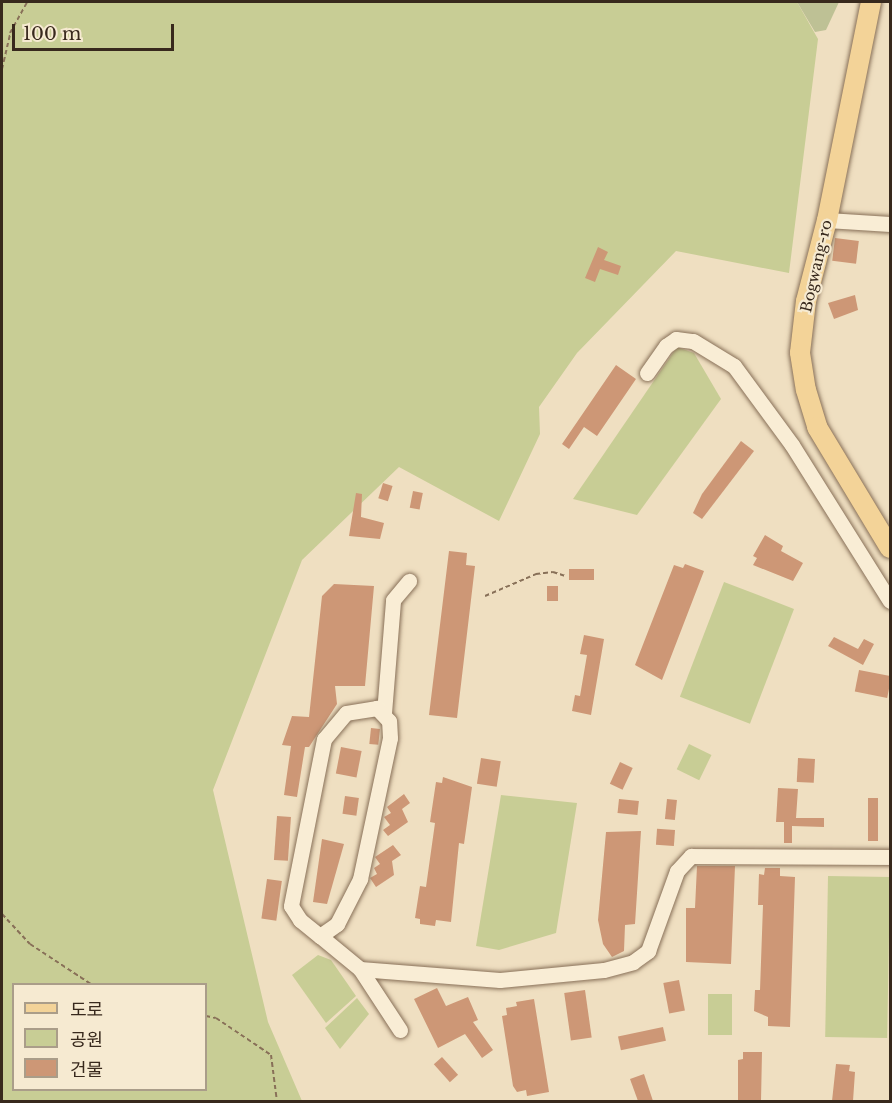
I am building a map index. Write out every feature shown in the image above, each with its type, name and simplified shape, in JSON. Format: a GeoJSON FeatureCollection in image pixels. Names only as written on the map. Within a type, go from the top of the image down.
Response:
{"type":"FeatureCollection","features":[{"type":"Feature","properties":{"kind":"main road","name":"Bogwang-ro"},"geometry":{"type":"LineString","coordinates":[[871,2],[827,220],[806,301],[800,353],[806,390],[818,427],[891,548]]}},
{"type":"Feature","properties":{"kind":"street"},"geometry":{"type":"LineString","coordinates":[[827,220],[891,224]]}},
{"type":"Feature","properties":{"kind":"street"},"geometry":{"type":"LineString","coordinates":[[647,373],[666,346],[676,339],[693,341],[734,366],[792,445],[891,601]]}},
{"type":"Feature","properties":{"kind":"street"},"geometry":{"type":"LineString","coordinates":[[320,936],[337,924],[360,879],[390,738],[389,721],[384,713],[393,600],[409,581]]}},
{"type":"Feature","properties":{"kind":"street"},"geometry":{"type":"LineString","coordinates":[[384,713],[367,707],[346,713],[333,724],[319,753],[291,906],[300,920],[360,969],[400,1030]]}},
{"type":"Feature","properties":{"kind":"street"},"geometry":{"type":"LineString","coordinates":[[360,969],[500,980],[604,970],[633,962],[648,951],[676,871],[691,855],[891,857]]}},
{"type":"Feature","properties":{"kind":"path"},"geometry":{"type":"LineString","coordinates":[[2,69],[10,33],[27,2]]}},
{"type":"Feature","properties":{"kind":"path"},"geometry":{"type":"LineString","coordinates":[[485,596],[536,574],[553,572],[565,576]]}},
{"type":"Feature","properties":{"kind":"path"},"geometry":{"type":"LineString","coordinates":[[2,914],[30,944],[89,983]]}},
{"type":"Feature","properties":{"kind":"path"},"geometry":{"type":"LineString","coordinates":[[207,1016],[216,1018],[271,1054],[277,1101]]}},
{"type":"Feature","properties":{"kind":"green space"},"geometry":{"type":"Polygon","coordinates":[[[2,2],[797,2],[818,39],[789,273],[676,251],[577,353],[539,407],[540,434],[499,521],[399,467],[302,560],[213,790],[268,1022],[302,1101],[2,1102],[2,2]]]}},
{"type":"Feature","properties":{"kind":"green space"},"geometry":{"type":"Polygon","coordinates":[[[797,2],[839,2],[826,30],[815,32],[797,2]]]}},
{"type":"Feature","properties":{"kind":"green space"},"geometry":{"type":"Polygon","coordinates":[[[677,347],[694,353],[721,399],[637,515],[573,499],[677,347]]]}},
{"type":"Feature","properties":{"kind":"green space"},"geometry":{"type":"Polygon","coordinates":[[[724,582],[794,609],[750,724],[680,697],[724,582]]]}},
{"type":"Feature","properties":{"kind":"green space"},"geometry":{"type":"Polygon","coordinates":[[[689,744],[711,755],[699,780],[677,769],[689,744]]]}},
{"type":"Feature","properties":{"kind":"green space"},"geometry":{"type":"Polygon","coordinates":[[[501,795],[577,803],[556,933],[499,950],[476,946],[501,795]]]}},
{"type":"Feature","properties":{"kind":"green space"},"geometry":{"type":"Polygon","coordinates":[[[828,876],[890,877],[887,1038],[825,1037],[828,876]]]}},
{"type":"Feature","properties":{"kind":"green space"},"geometry":{"type":"Polygon","coordinates":[[[318,955],[331,960],[356,996],[326,1023],[292,975],[318,955]]]}},
{"type":"Feature","properties":{"kind":"green space"},"geometry":{"type":"Polygon","coordinates":[[[708,994],[732,994],[732,1035],[708,1035],[708,994]]]}},
{"type":"Feature","properties":{"kind":"green space"},"geometry":{"type":"Polygon","coordinates":[[[357,998],[369,1014],[340,1049],[325,1028],[357,998]]]}},
{"type":"Feature","properties":{"kind":"building"},"geometry":{"type":"Polygon","coordinates":[[[835,238],[859,241],[856,264],[832,261],[835,238]]]}},
{"type":"Feature","properties":{"kind":"building"},"geometry":{"type":"Polygon","coordinates":[[[598,247],[608,252],[604,260],[621,266],[618,275],[600,269],[595,282],[585,278],[598,247]]]}},
{"type":"Feature","properties":{"kind":"building"},"geometry":{"type":"Polygon","coordinates":[[[855,295],[858,310],[834,319],[828,303],[855,295]]]}},
{"type":"Feature","properties":{"kind":"building"},"geometry":{"type":"Polygon","coordinates":[[[616,365],[636,379],[597,436],[584,427],[569,449],[562,444],[616,365]]]}},
{"type":"Feature","properties":{"kind":"building"},"geometry":{"type":"Polygon","coordinates":[[[741,441],[754,451],[702,519],[693,513],[702,494],[741,441]]]}},
{"type":"Feature","properties":{"kind":"building"},"geometry":{"type":"Polygon","coordinates":[[[383,483],[393,486],[388,501],[378,498],[383,483]]]}},
{"type":"Feature","properties":{"kind":"building"},"geometry":{"type":"Polygon","coordinates":[[[413,491],[423,493],[420,510],[410,508],[413,491]]]}},
{"type":"Feature","properties":{"kind":"building"},"geometry":{"type":"Polygon","coordinates":[[[356,493],[362,494],[361,517],[384,523],[380,539],[349,536],[356,493]]]}},
{"type":"Feature","properties":{"kind":"building"},"geometry":{"type":"Polygon","coordinates":[[[765,535],[783,546],[781,551],[803,563],[793,581],[753,565],[757,558],[753,556],[765,535]]]}},
{"type":"Feature","properties":{"kind":"building"},"geometry":{"type":"Polygon","coordinates":[[[449,551],[467,553],[466,565],[475,566],[457,718],[429,715],[449,551]]]}},
{"type":"Feature","properties":{"kind":"building"},"geometry":{"type":"Polygon","coordinates":[[[685,564],[704,571],[662,680],[635,665],[674,565],[683,568],[685,564]]]}},
{"type":"Feature","properties":{"kind":"building"},"geometry":{"type":"Polygon","coordinates":[[[569,569],[594,569],[594,580],[569,580],[569,569]]]}},
{"type":"Feature","properties":{"kind":"building"},"geometry":{"type":"Polygon","coordinates":[[[334,584],[374,586],[365,686],[335,686],[337,704],[309,747],[305,747],[297,797],[284,795],[291,746],[282,745],[292,716],[309,717],[322,596],[334,584]]]}},
{"type":"Feature","properties":{"kind":"building"},"geometry":{"type":"Polygon","coordinates":[[[547,586],[558,586],[558,601],[547,601],[547,586]]]}},
{"type":"Feature","properties":{"kind":"building"},"geometry":{"type":"Polygon","coordinates":[[[584,635],[604,639],[591,715],[572,711],[575,695],[580,696],[587,655],[580,654],[584,635]]]}},
{"type":"Feature","properties":{"kind":"building"},"geometry":{"type":"Polygon","coordinates":[[[834,637],[858,649],[864,639],[874,644],[863,665],[828,646],[834,637]]]}},
{"type":"Feature","properties":{"kind":"building"},"geometry":{"type":"Polygon","coordinates":[[[859,670],[890,676],[887,698],[855,692],[859,670]]]}},
{"type":"Feature","properties":{"kind":"building"},"geometry":{"type":"Polygon","coordinates":[[[371,728],[380,729],[378,745],[369,744],[371,728]]]}},
{"type":"Feature","properties":{"kind":"building"},"geometry":{"type":"Polygon","coordinates":[[[341,747],[362,751],[356,778],[336,774],[341,747]]]}},
{"type":"Feature","properties":{"kind":"building"},"geometry":{"type":"Polygon","coordinates":[[[481,758],[501,761],[497,787],[477,784],[481,758]]]}},
{"type":"Feature","properties":{"kind":"building"},"geometry":{"type":"Polygon","coordinates":[[[798,758],[815,759],[814,783],[797,782],[798,758]]]}},
{"type":"Feature","properties":{"kind":"building"},"geometry":{"type":"Polygon","coordinates":[[[620,762],[633,768],[623,790],[610,784],[620,762]]]}},
{"type":"Feature","properties":{"kind":"building"},"geometry":{"type":"Polygon","coordinates":[[[443,777],[472,787],[464,844],[459,843],[451,922],[436,920],[435,926],[420,924],[420,919],[415,918],[420,886],[426,887],[435,823],[430,822],[436,782],[442,783],[443,777]]]}},
{"type":"Feature","properties":{"kind":"building"},"geometry":{"type":"Polygon","coordinates":[[[778,788],[798,789],[796,818],[824,818],[824,827],[792,826],[792,843],[784,843],[784,822],[776,822],[778,788]]]}},
{"type":"Feature","properties":{"kind":"building"},"geometry":{"type":"Polygon","coordinates":[[[404,794],[410,803],[402,809],[408,822],[388,836],[383,830],[390,825],[384,817],[391,813],[387,807],[404,794]]]}},
{"type":"Feature","properties":{"kind":"building"},"geometry":{"type":"Polygon","coordinates":[[[345,796],[359,798],[356,816],[342,814],[345,796]]]}},
{"type":"Feature","properties":{"kind":"building"},"geometry":{"type":"Polygon","coordinates":[[[868,798],[878,798],[878,841],[868,841],[868,798]]]}},
{"type":"Feature","properties":{"kind":"building"},"geometry":{"type":"Polygon","coordinates":[[[619,799],[639,801],[637,815],[618,813],[619,799]]]}},
{"type":"Feature","properties":{"kind":"building"},"geometry":{"type":"Polygon","coordinates":[[[667,799],[677,800],[675,820],[665,819],[667,799]]]}},
{"type":"Feature","properties":{"kind":"building"},"geometry":{"type":"Polygon","coordinates":[[[277,816],[291,817],[288,861],[274,860],[277,816]]]}},
{"type":"Feature","properties":{"kind":"building"},"geometry":{"type":"Polygon","coordinates":[[[657,829],[675,830],[674,846],[656,845],[657,829]]]}},
{"type":"Feature","properties":{"kind":"building"},"geometry":{"type":"Polygon","coordinates":[[[641,831],[635,924],[625,925],[624,951],[612,957],[603,944],[598,920],[606,832],[641,831]]]}},
{"type":"Feature","properties":{"kind":"building"},"geometry":{"type":"Polygon","coordinates":[[[322,839],[344,844],[327,904],[313,902],[322,839]]]}},
{"type":"Feature","properties":{"kind":"building"},"geometry":{"type":"Polygon","coordinates":[[[393,845],[401,855],[392,861],[394,875],[376,887],[370,878],[377,874],[374,868],[380,864],[375,857],[393,845]]]}},
{"type":"Feature","properties":{"kind":"building"},"geometry":{"type":"Polygon","coordinates":[[[697,866],[735,866],[731,964],[686,962],[686,908],[695,908],[697,866]]]}},
{"type":"Feature","properties":{"kind":"building"},"geometry":{"type":"Polygon","coordinates":[[[765,868],[780,868],[780,876],[795,877],[790,1027],[768,1026],[768,1017],[754,1011],[755,990],[760,990],[763,905],[758,905],[759,874],[764,875],[765,868]]]}},
{"type":"Feature","properties":{"kind":"building"},"geometry":{"type":"Polygon","coordinates":[[[267,879],[282,881],[276,921],[261,919],[267,879]]]}},
{"type":"Feature","properties":{"kind":"building"},"geometry":{"type":"Polygon","coordinates":[[[679,980],[685,1010],[669,1013],[663,983],[679,980]]]}},
{"type":"Feature","properties":{"kind":"building"},"geometry":{"type":"Polygon","coordinates":[[[437,988],[446,1006],[468,997],[478,1020],[473,1022],[493,1050],[482,1058],[465,1034],[438,1048],[414,999],[437,988]]]}},
{"type":"Feature","properties":{"kind":"building"},"geometry":{"type":"Polygon","coordinates":[[[585,990],[592,1038],[571,1040],[564,993],[585,990]]]}},
{"type":"Feature","properties":{"kind":"building"},"geometry":{"type":"Polygon","coordinates":[[[534,999],[549,1092],[527,1096],[526,1090],[517,1092],[513,1086],[502,1016],[507,1015],[506,1008],[517,1006],[516,1002],[534,999]]]}},
{"type":"Feature","properties":{"kind":"building"},"geometry":{"type":"Polygon","coordinates":[[[663,1027],[666,1041],[621,1050],[618,1037],[663,1027]]]}},
{"type":"Feature","properties":{"kind":"building"},"geometry":{"type":"Polygon","coordinates":[[[743,1052],[762,1052],[761,1101],[738,1101],[738,1060],[743,1059],[743,1052]]]}},
{"type":"Feature","properties":{"kind":"building"},"geometry":{"type":"Polygon","coordinates":[[[442,1057],[458,1075],[450,1082],[434,1064],[442,1057]]]}},
{"type":"Feature","properties":{"kind":"building"},"geometry":{"type":"Polygon","coordinates":[[[836,1064],[850,1065],[849,1071],[855,1072],[853,1101],[832,1101],[836,1064]]]}},
{"type":"Feature","properties":{"kind":"building"},"geometry":{"type":"Polygon","coordinates":[[[644,1074],[653,1101],[638,1101],[630,1079],[644,1074]]]}}]}
